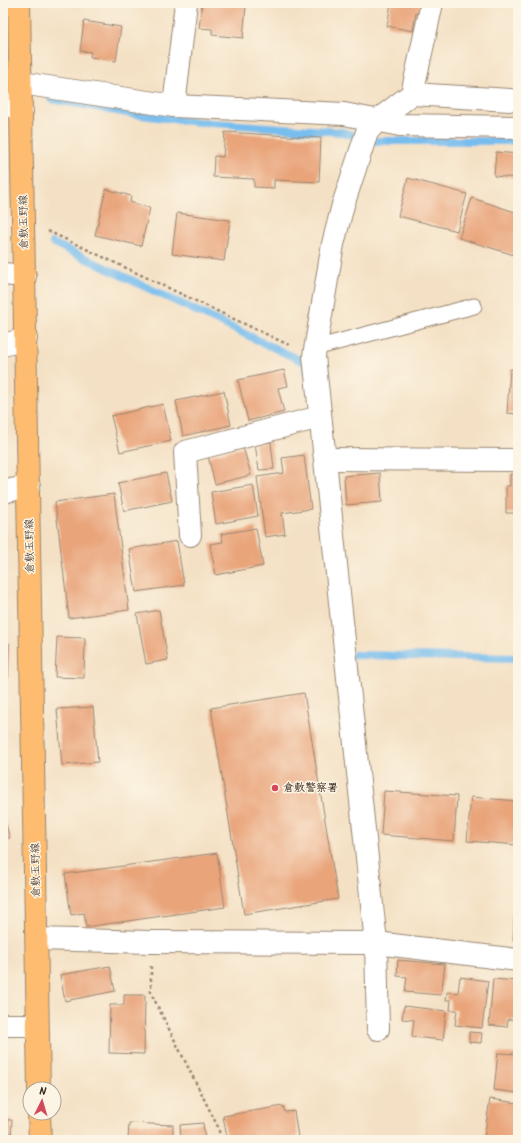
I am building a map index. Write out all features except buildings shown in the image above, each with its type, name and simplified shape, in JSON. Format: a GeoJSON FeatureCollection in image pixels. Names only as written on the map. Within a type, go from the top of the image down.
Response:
{"type":"FeatureCollection","features":[{"type":"Feature","properties":{"kind":"main road","name":"倉敷玉野線"},"geometry":{"type":"LineString","coordinates":[[20,3],[21,83],[12,106],[24,224],[39,1081]]}},
{"type":"Feature","properties":{"kind":"main road"},"geometry":{"type":"LineString","coordinates":[[39,1121],[40,1140]]}},
{"type":"Feature","properties":{"kind":"street"},"geometry":{"type":"LineString","coordinates":[[174,106],[186,3]]}},
{"type":"Feature","properties":{"kind":"street"},"geometry":{"type":"LineString","coordinates":[[378,1029],[376,942],[326,484],[325,459],[313,419],[314,352],[335,237],[343,205],[369,132],[412,94],[432,3]]}},
{"type":"Feature","properties":{"kind":"street"},"geometry":{"type":"LineString","coordinates":[[21,83],[174,106],[344,114],[369,132],[400,125],[513,127],[514,99],[412,94]]}},
{"type":"Feature","properties":{"kind":"street"},"geometry":{"type":"LineString","coordinates":[[3,274],[25,276]]}},
{"type":"Feature","properties":{"kind":"street"},"geometry":{"type":"LineString","coordinates":[[3,345],[26,339]]}},
{"type":"Feature","properties":{"kind":"street"},"geometry":{"type":"LineString","coordinates":[[190,536],[185,452],[313,419]]}},
{"type":"Feature","properties":{"kind":"street"},"geometry":{"type":"LineString","coordinates":[[325,459],[518,460]]}},
{"type":"Feature","properties":{"kind":"street"},"geometry":{"type":"LineString","coordinates":[[3,492],[29,486]]}},
{"type":"Feature","properties":{"kind":"street"},"geometry":{"type":"LineString","coordinates":[[37,939],[151,942],[376,942],[518,960]]}},
{"type":"Feature","properties":{"kind":"street"},"geometry":{"type":"LineString","coordinates":[[3,1025],[37,1025]]}},
{"type":"Feature","properties":{"kind":"lane"},"geometry":{"type":"LineString","coordinates":[[314,352],[474,306]]}},
{"type":"Feature","properties":{"kind":"path"},"geometry":{"type":"LineString","coordinates":[[24,224],[49,231],[314,352]]}},
{"type":"Feature","properties":{"kind":"path"},"geometry":{"type":"LineString","coordinates":[[151,942],[151,993],[218,1127],[221,1140]]}},
{"type":"Feature","properties":{"kind":"waterway"},"geometry":{"type":"LineString","coordinates":[[51,99],[133,114],[197,122],[342,132],[373,141],[518,141]]}},
{"type":"Feature","properties":{"kind":"waterway"},"geometry":{"type":"LineString","coordinates":[[53,243],[306,363],[306,370]]}},
{"type":"Feature","properties":{"kind":"waterway"},"geometry":{"type":"LineString","coordinates":[[355,655],[518,658]]}},
{"type":"Feature","properties":{"kind":"place","name":"倉敷警察署"},"geometry":{"type":"Point","coordinates":[275,788]}}]}
